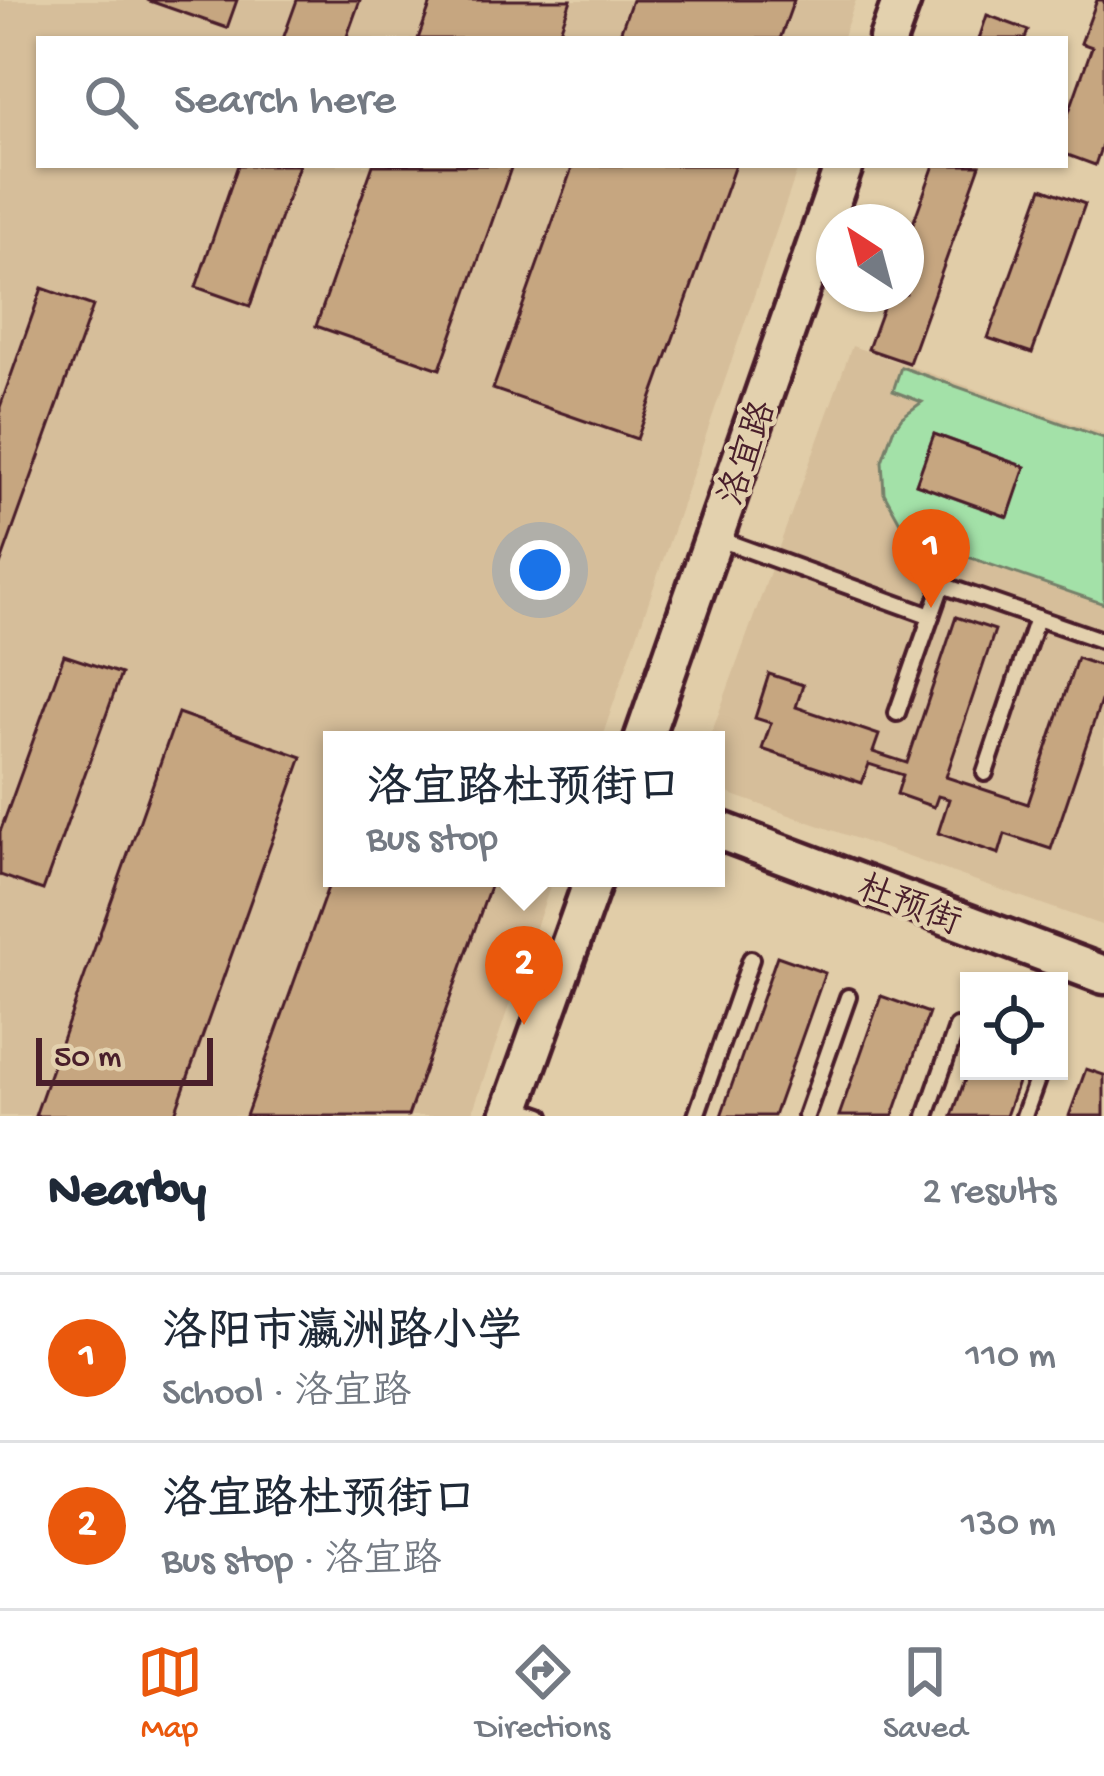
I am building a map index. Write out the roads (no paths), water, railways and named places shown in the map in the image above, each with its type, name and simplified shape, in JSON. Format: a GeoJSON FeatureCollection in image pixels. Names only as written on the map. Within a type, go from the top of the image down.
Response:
{"type":"FeatureCollection","features":[{"type":"Feature","properties":{"kind":"street"},"geometry":{"type":"LineString","coordinates":[[889,36],[902,0]]}},
{"type":"Feature","properties":{"kind":"street"},"geometry":{"type":"LineString","coordinates":[[908,36],[920,0]]}},
{"type":"Feature","properties":{"kind":"street","name":"洛宜路"},"geometry":{"type":"LineString","coordinates":[[665,731],[843,168]]}},
{"type":"Feature","properties":{"kind":"street"},"geometry":{"type":"LineString","coordinates":[[849,204],[861,168]]}},
{"type":"Feature","properties":{"kind":"street","name":"洛宜路"},"geometry":{"type":"LineString","coordinates":[[647,731],[816,294]]}},
{"type":"Feature","properties":{"kind":"street","name":"杜预街"},"geometry":{"type":"LineString","coordinates":[[725,833],[1104,974]]}},
{"type":"Feature","properties":{"kind":"street"},"geometry":{"type":"LineString","coordinates":[[524,1113],[591,887]]}},
{"type":"Feature","properties":{"kind":"street"},"geometry":{"type":"LineString","coordinates":[[524,1113],[610,887]]}},
{"type":"Feature","properties":{"kind":"lane"},"geometry":{"type":"LineString","coordinates":[[722,540],[931,616]]}},
{"type":"Feature","properties":{"kind":"lane"},"geometry":{"type":"LineString","coordinates":[[897,713],[942,585],[1104,641]]}},
{"type":"Feature","properties":{"kind":"lane"},"geometry":{"type":"LineString","coordinates":[[985,773],[1036,618]]}},
{"type":"Feature","properties":{"kind":"lane"},"geometry":{"type":"LineString","coordinates":[[696,1116],[751,959]]}},
{"type":"Feature","properties":{"kind":"lane"},"geometry":{"type":"LineString","coordinates":[[806,1116],[848,997]]}},
{"type":"Feature","properties":{"kind":"lane"},"geometry":{"type":"LineString","coordinates":[[926,1116],[957,1027]]}},
{"type":"Feature","properties":{"kind":"lane"},"geometry":{"type":"LineString","coordinates":[[1024,1116],[1037,1080]]}},
{"type":"Feature","properties":{"kind":"place","name":"洛阳市瀛洲路小学"},"geometry":{"type":"Point","coordinates":[931,608]}},
{"type":"Feature","properties":{"kind":"place","name":"洛宜路杜预街口"},"geometry":{"type":"Point","coordinates":[524,1025]}}]}
